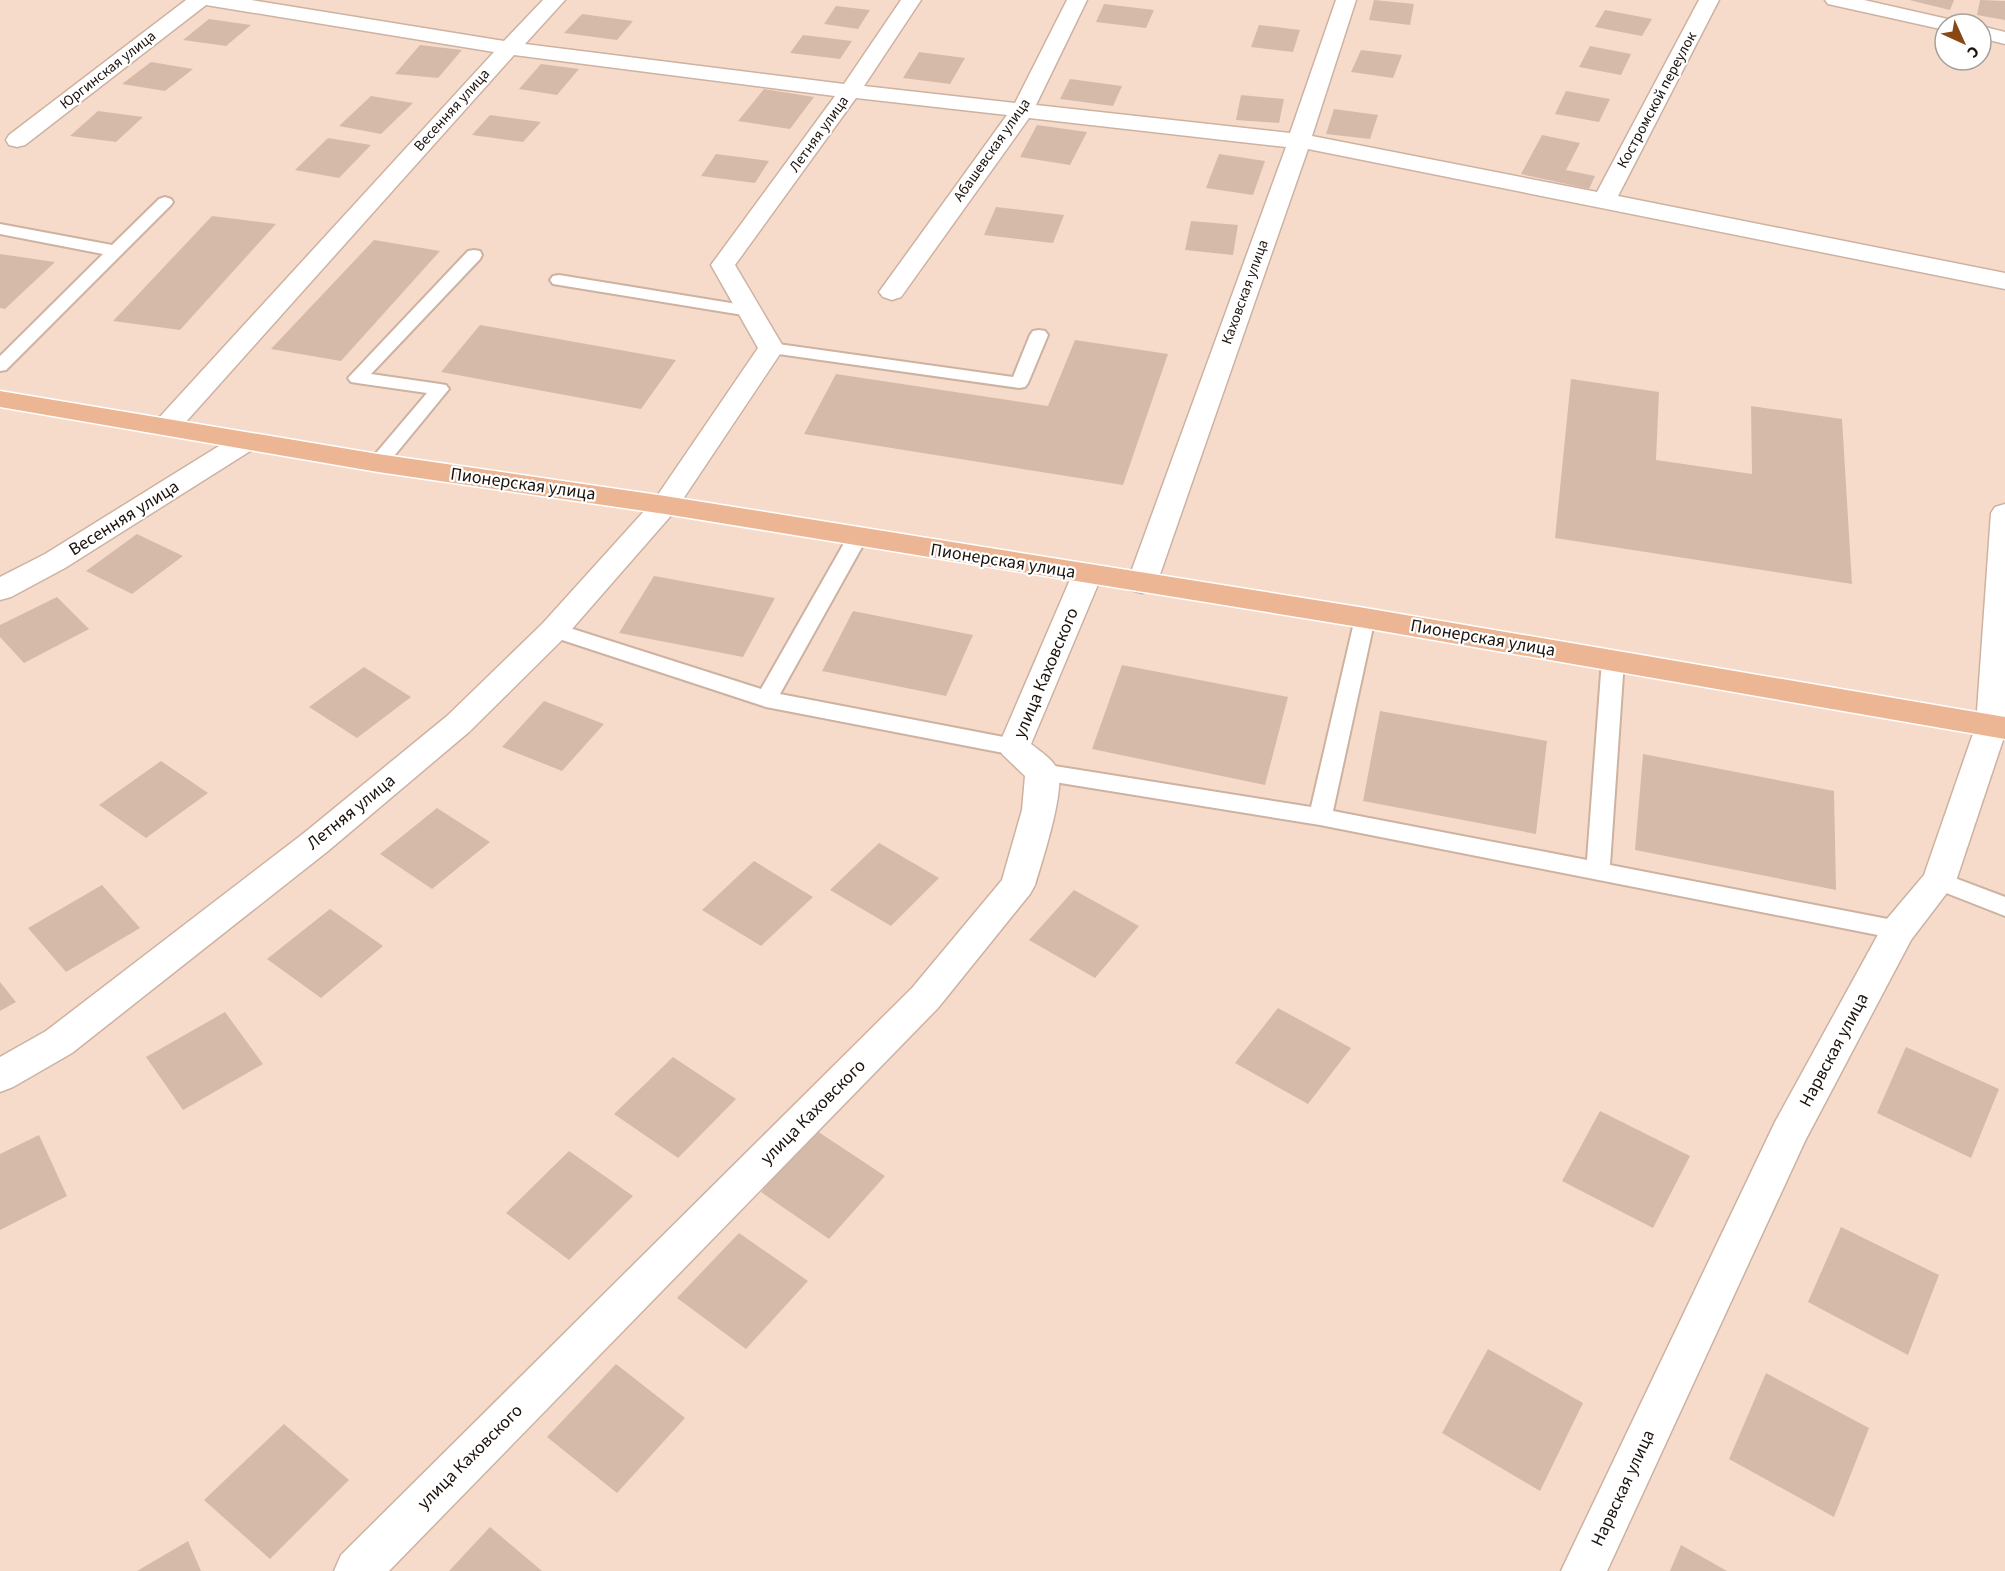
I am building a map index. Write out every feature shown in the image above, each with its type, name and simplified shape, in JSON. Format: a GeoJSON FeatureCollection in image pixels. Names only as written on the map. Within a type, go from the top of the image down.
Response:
{"type":"FeatureCollection","features":[{"type":"Feature","properties":{"kind":"main road","name":"Пионерская улица"},"geometry":{"type":"LineString","coordinates":[[0,399],[246,442],[665,505],[857,538],[1365,618],[1998,727]]}},
{"type":"Feature","properties":{"kind":"street","name":"Юргинская улица"},"geometry":{"type":"LineString","coordinates":[[17,140],[199,0]]}},
{"type":"Feature","properties":{"kind":"street"},"geometry":{"type":"LineString","coordinates":[[213,0],[509,48],[850,91],[1299,142],[2005,281]]}},
{"type":"Feature","properties":{"kind":"street","name":"Весенняя улица"},"geometry":{"type":"LineString","coordinates":[[166,427],[555,0]]}},
{"type":"Feature","properties":{"kind":"street","name":"Летняя улица"},"geometry":{"type":"LineString","coordinates":[[749,311],[723,265],[850,91],[911,0]]}},
{"type":"Feature","properties":{"kind":"street","name":"Абашевская улица"},"geometry":{"type":"LineString","coordinates":[[892,292],[1022,111],[1077,0]]}},
{"type":"Feature","properties":{"kind":"street","name":"Каховская улица"},"geometry":{"type":"LineString","coordinates":[[1142,583],[1299,142],[1346,0]]}},
{"type":"Feature","properties":{"kind":"street","name":"Костромской переулок"},"geometry":{"type":"LineString","coordinates":[[1604,201],[1709,0]]}},
{"type":"Feature","properties":{"kind":"street"},"geometry":{"type":"LineString","coordinates":[[1835,0],[1933,21]]}},
{"type":"Feature","properties":{"kind":"street"},"geometry":{"type":"LineString","coordinates":[[749,311],[771,348]]}},
{"type":"Feature","properties":{"kind":"street","name":"Летняя улица"},"geometry":{"type":"LineString","coordinates":[[0,1076],[59,1042],[316,842],[458,724],[554,630],[665,505],[771,348]]}},
{"type":"Feature","properties":{"kind":"street","name":"Весенняя улица"},"geometry":{"type":"LineString","coordinates":[[0,590],[55,561],[246,442]]}},
{"type":"Feature","properties":{"kind":"street","name":"Нарвская улица"},"geometry":{"type":"LineString","coordinates":[[1584,1571],[1789,1134],[1898,930],[1940,881],[1998,727],[2005,513]]}},
{"type":"Feature","properties":{"kind":"street","name":"улица Каховского"},"geometry":{"type":"LineString","coordinates":[[357,1571],[925,999],[1017,885],[1039,810],[1042,772],[1014,747],[1088,575]]}},
{"type":"Feature","properties":{"kind":"lane"},"geometry":{"type":"LineString","coordinates":[[0,366],[165,202]]}},
{"type":"Feature","properties":{"kind":"lane"},"geometry":{"type":"LineString","coordinates":[[0,230],[115,251]]}},
{"type":"Feature","properties":{"kind":"lane"},"geometry":{"type":"LineString","coordinates":[[378,463],[440,389],[357,378],[474,255]]}},
{"type":"Feature","properties":{"kind":"lane"},"geometry":{"type":"LineString","coordinates":[[559,280],[749,311]]}},
{"type":"Feature","properties":{"kind":"lane"},"geometry":{"type":"LineString","coordinates":[[771,348],[1019,383],[1039,335]]}},
{"type":"Feature","properties":{"kind":"lane"},"geometry":{"type":"LineString","coordinates":[[766,699],[857,538]]}},
{"type":"Feature","properties":{"kind":"lane"},"geometry":{"type":"LineString","coordinates":[[1320,817],[1365,618]]}},
{"type":"Feature","properties":{"kind":"lane"},"geometry":{"type":"LineString","coordinates":[[554,630],[766,699],[1014,747]]}},
{"type":"Feature","properties":{"kind":"lane"},"geometry":{"type":"LineString","coordinates":[[1598,870],[1613,660]]}},
{"type":"Feature","properties":{"kind":"lane"},"geometry":{"type":"LineString","coordinates":[[1042,772],[1320,817],[1898,930]]}},
{"type":"Feature","properties":{"kind":"lane"},"geometry":{"type":"LineString","coordinates":[[1940,881],[2005,907]]}},
{"type":"Feature","properties":{"kind":"building"},"geometry":{"type":"Polygon","coordinates":[[[1374,0],[1414,4],[1410,25],[1369,20],[1374,0]]]}},
{"type":"Feature","properties":{"kind":"building"},"geometry":{"type":"Polygon","coordinates":[[[1909,0],[1954,0],[1950,10],[1909,0]]]}},
{"type":"Feature","properties":{"kind":"building"},"geometry":{"type":"Polygon","coordinates":[[[1980,0],[2005,1],[2005,20],[1993,18],[1993,12],[1978,12],[1980,0]]]}},
{"type":"Feature","properties":{"kind":"building"},"geometry":{"type":"Polygon","coordinates":[[[1104,4],[1154,10],[1146,28],[1096,22],[1104,4]]]}},
{"type":"Feature","properties":{"kind":"building"},"geometry":{"type":"Polygon","coordinates":[[[836,6],[870,10],[858,29],[824,24],[836,6]]]}},
{"type":"Feature","properties":{"kind":"building"},"geometry":{"type":"Polygon","coordinates":[[[1605,10],[1652,19],[1642,36],[1595,27],[1605,10]]]}},
{"type":"Feature","properties":{"kind":"building"},"geometry":{"type":"Polygon","coordinates":[[[582,14],[633,21],[617,40],[564,33],[582,14]]]}},
{"type":"Feature","properties":{"kind":"building"},"geometry":{"type":"Polygon","coordinates":[[[209,19],[251,25],[226,46],[183,40],[209,19]]]}},
{"type":"Feature","properties":{"kind":"building"},"geometry":{"type":"Polygon","coordinates":[[[1259,25],[1300,30],[1293,52],[1251,47],[1259,25]]]}},
{"type":"Feature","properties":{"kind":"building"},"geometry":{"type":"Polygon","coordinates":[[[803,35],[852,41],[840,59],[790,53],[803,35]]]}},
{"type":"Feature","properties":{"kind":"building"},"geometry":{"type":"Polygon","coordinates":[[[420,45],[462,50],[438,78],[395,74],[420,45]]]}},
{"type":"Feature","properties":{"kind":"building"},"geometry":{"type":"Polygon","coordinates":[[[1590,46],[1631,54],[1621,75],[1579,67],[1590,46]]]}},
{"type":"Feature","properties":{"kind":"building"},"geometry":{"type":"Polygon","coordinates":[[[1361,50],[1402,55],[1393,78],[1351,72],[1361,50]]]}},
{"type":"Feature","properties":{"kind":"building"},"geometry":{"type":"Polygon","coordinates":[[[919,52],[965,58],[950,84],[903,78],[919,52]]]}},
{"type":"Feature","properties":{"kind":"building"},"geometry":{"type":"Polygon","coordinates":[[[151,62],[193,69],[165,91],[122,84],[151,62]]]}},
{"type":"Feature","properties":{"kind":"building"},"geometry":{"type":"Polygon","coordinates":[[[541,64],[579,69],[557,95],[519,89],[541,64]]]}},
{"type":"Feature","properties":{"kind":"building"},"geometry":{"type":"Polygon","coordinates":[[[1070,79],[1122,86],[1113,106],[1060,99],[1070,79]]]}},
{"type":"Feature","properties":{"kind":"building"},"geometry":{"type":"Polygon","coordinates":[[[764,89],[814,97],[790,129],[738,121],[764,89]]]}},
{"type":"Feature","properties":{"kind":"building"},"geometry":{"type":"Polygon","coordinates":[[[1566,91],[1610,99],[1599,122],[1555,114],[1566,91]]]}},
{"type":"Feature","properties":{"kind":"building"},"geometry":{"type":"Polygon","coordinates":[[[1241,95],[1284,99],[1279,123],[1236,120],[1241,95]]]}},
{"type":"Feature","properties":{"kind":"building"},"geometry":{"type":"Polygon","coordinates":[[[371,96],[413,103],[381,134],[339,126],[371,96]]]}},
{"type":"Feature","properties":{"kind":"building"},"geometry":{"type":"Polygon","coordinates":[[[1334,109],[1378,115],[1370,139],[1326,134],[1334,109]]]}},
{"type":"Feature","properties":{"kind":"building"},"geometry":{"type":"Polygon","coordinates":[[[98,111],[143,117],[116,142],[70,136],[98,111]]]}},
{"type":"Feature","properties":{"kind":"building"},"geometry":{"type":"Polygon","coordinates":[[[490,115],[541,122],[523,142],[472,135],[490,115]]]}},
{"type":"Feature","properties":{"kind":"building"},"geometry":{"type":"Polygon","coordinates":[[[1037,125],[1087,132],[1070,165],[1020,157],[1037,125]]]}},
{"type":"Feature","properties":{"kind":"building"},"geometry":{"type":"Polygon","coordinates":[[[1542,135],[1580,143],[1566,170],[1595,176],[1589,189],[1521,174],[1542,135]]]}},
{"type":"Feature","properties":{"kind":"building"},"geometry":{"type":"Polygon","coordinates":[[[328,138],[371,145],[339,178],[295,170],[328,138]]]}},
{"type":"Feature","properties":{"kind":"building"},"geometry":{"type":"Polygon","coordinates":[[[716,154],[769,161],[755,183],[701,176],[716,154]]]}},
{"type":"Feature","properties":{"kind":"building"},"geometry":{"type":"Polygon","coordinates":[[[1219,154],[1265,161],[1253,195],[1206,188],[1219,154]]]}},
{"type":"Feature","properties":{"kind":"building"},"geometry":{"type":"Polygon","coordinates":[[[996,207],[1064,215],[1053,243],[984,235],[996,207]]]}},
{"type":"Feature","properties":{"kind":"building"},"geometry":{"type":"Polygon","coordinates":[[[212,216],[276,224],[180,330],[113,321],[212,216]]]}},
{"type":"Feature","properties":{"kind":"building"},"geometry":{"type":"Polygon","coordinates":[[[1191,221],[1238,225],[1233,255],[1185,250],[1191,221]]]}},
{"type":"Feature","properties":{"kind":"building"},"geometry":{"type":"Polygon","coordinates":[[[374,240],[440,251],[341,361],[271,349],[374,240]]]}},
{"type":"Feature","properties":{"kind":"building"},"geometry":{"type":"Polygon","coordinates":[[[0,254],[55,262],[5,309],[0,308],[0,254]]]}},
{"type":"Feature","properties":{"kind":"building"},"geometry":{"type":"Polygon","coordinates":[[[480,325],[676,360],[641,409],[441,372],[480,325]]]}},
{"type":"Feature","properties":{"kind":"building"},"geometry":{"type":"Polygon","coordinates":[[[1075,340],[1168,354],[1123,485],[804,434],[836,374],[1048,406],[1075,340]]]}},
{"type":"Feature","properties":{"kind":"building"},"geometry":{"type":"Polygon","coordinates":[[[1571,379],[1659,392],[1656,460],[1752,474],[1751,406],[1842,419],[1852,584],[1555,538],[1571,379]]]}},
{"type":"Feature","properties":{"kind":"building"},"geometry":{"type":"Polygon","coordinates":[[[137,534],[183,556],[132,594],[86,571],[137,534]]]}},
{"type":"Feature","properties":{"kind":"building"},"geometry":{"type":"Polygon","coordinates":[[[654,576],[775,598],[743,657],[619,633],[654,576]]]}},
{"type":"Feature","properties":{"kind":"building"},"geometry":{"type":"Polygon","coordinates":[[[57,597],[89,629],[24,663],[0,637],[0,625],[57,597]]]}},
{"type":"Feature","properties":{"kind":"building"},"geometry":{"type":"Polygon","coordinates":[[[853,611],[973,635],[946,696],[822,671],[853,611]]]}},
{"type":"Feature","properties":{"kind":"building"},"geometry":{"type":"Polygon","coordinates":[[[1122,665],[1288,697],[1265,785],[1092,749],[1122,665]]]}},
{"type":"Feature","properties":{"kind":"building"},"geometry":{"type":"Polygon","coordinates":[[[364,667],[411,697],[357,738],[309,707],[364,667]]]}},
{"type":"Feature","properties":{"kind":"building"},"geometry":{"type":"Polygon","coordinates":[[[544,701],[604,724],[562,771],[502,747],[544,701]]]}},
{"type":"Feature","properties":{"kind":"building"},"geometry":{"type":"Polygon","coordinates":[[[1380,711],[1547,741],[1536,834],[1363,801],[1380,711]]]}},
{"type":"Feature","properties":{"kind":"building"},"geometry":{"type":"Polygon","coordinates":[[[1643,754],[1834,791],[1836,890],[1635,850],[1643,754]]]}},
{"type":"Feature","properties":{"kind":"building"},"geometry":{"type":"Polygon","coordinates":[[[161,761],[208,793],[146,838],[99,805],[161,761]]]}},
{"type":"Feature","properties":{"kind":"building"},"geometry":{"type":"Polygon","coordinates":[[[437,808],[490,842],[432,889],[380,854],[437,808]]]}},
{"type":"Feature","properties":{"kind":"building"},"geometry":{"type":"Polygon","coordinates":[[[879,843],[939,878],[891,926],[830,890],[879,843]]]}},
{"type":"Feature","properties":{"kind":"building"},"geometry":{"type":"Polygon","coordinates":[[[754,861],[813,897],[761,946],[702,910],[754,861]]]}},
{"type":"Feature","properties":{"kind":"building"},"geometry":{"type":"Polygon","coordinates":[[[102,885],[140,928],[66,972],[28,928],[102,885]]]}},
{"type":"Feature","properties":{"kind":"building"},"geometry":{"type":"Polygon","coordinates":[[[1074,890],[1139,926],[1095,978],[1029,940],[1074,890]]]}},
{"type":"Feature","properties":{"kind":"building"},"geometry":{"type":"Polygon","coordinates":[[[330,909],[383,946],[321,998],[267,959],[330,909]]]}},
{"type":"Feature","properties":{"kind":"building"},"geometry":{"type":"Polygon","coordinates":[[[0,982],[16,1002],[0,1011],[0,982]]]}},
{"type":"Feature","properties":{"kind":"building"},"geometry":{"type":"Polygon","coordinates":[[[1278,1008],[1351,1048],[1308,1104],[1235,1063],[1278,1008]]]}},
{"type":"Feature","properties":{"kind":"building"},"geometry":{"type":"Polygon","coordinates":[[[225,1012],[263,1064],[183,1110],[146,1057],[225,1012]]]}},
{"type":"Feature","properties":{"kind":"building"},"geometry":{"type":"Polygon","coordinates":[[[1906,1047],[1999,1089],[1971,1158],[1877,1113],[1906,1047]]]}},
{"type":"Feature","properties":{"kind":"building"},"geometry":{"type":"Polygon","coordinates":[[[673,1057],[736,1099],[678,1158],[614,1114],[673,1057]]]}},
{"type":"Feature","properties":{"kind":"building"},"geometry":{"type":"Polygon","coordinates":[[[1600,1111],[1690,1156],[1653,1228],[1562,1181],[1600,1111]]]}},
{"type":"Feature","properties":{"kind":"building"},"geometry":{"type":"Polygon","coordinates":[[[817,1131],[885,1176],[829,1239],[761,1192],[817,1131]]]}},
{"type":"Feature","properties":{"kind":"building"},"geometry":{"type":"Polygon","coordinates":[[[39,1135],[67,1196],[0,1230],[0,1154],[39,1135]]]}},
{"type":"Feature","properties":{"kind":"building"},"geometry":{"type":"Polygon","coordinates":[[[569,1151],[633,1196],[569,1260],[506,1213],[569,1151]]]}},
{"type":"Feature","properties":{"kind":"building"},"geometry":{"type":"Polygon","coordinates":[[[1841,1227],[1939,1275],[1908,1355],[1808,1302],[1841,1227]]]}},
{"type":"Feature","properties":{"kind":"building"},"geometry":{"type":"Polygon","coordinates":[[[739,1233],[808,1281],[746,1349],[677,1298],[739,1233]]]}},
{"type":"Feature","properties":{"kind":"building"},"geometry":{"type":"Polygon","coordinates":[[[1488,1349],[1583,1403],[1540,1491],[1442,1433],[1488,1349]]]}},
{"type":"Feature","properties":{"kind":"building"},"geometry":{"type":"Polygon","coordinates":[[[616,1364],[685,1418],[617,1493],[547,1437],[616,1364]]]}},
{"type":"Feature","properties":{"kind":"building"},"geometry":{"type":"Polygon","coordinates":[[[1766,1373],[1869,1428],[1834,1517],[1729,1459],[1766,1373]]]}},
{"type":"Feature","properties":{"kind":"building"},"geometry":{"type":"Polygon","coordinates":[[[284,1424],[349,1480],[270,1559],[204,1500],[284,1424]]]}},
{"type":"Feature","properties":{"kind":"building"},"geometry":{"type":"Polygon","coordinates":[[[490,1527],[542,1571],[449,1571],[490,1527]]]}},
{"type":"Feature","properties":{"kind":"building"},"geometry":{"type":"Polygon","coordinates":[[[188,1541],[201,1571],[137,1571],[188,1541]]]}},
{"type":"Feature","properties":{"kind":"building"},"geometry":{"type":"Polygon","coordinates":[[[1681,1545],[1727,1571],[1670,1571],[1681,1545]]]}}]}
